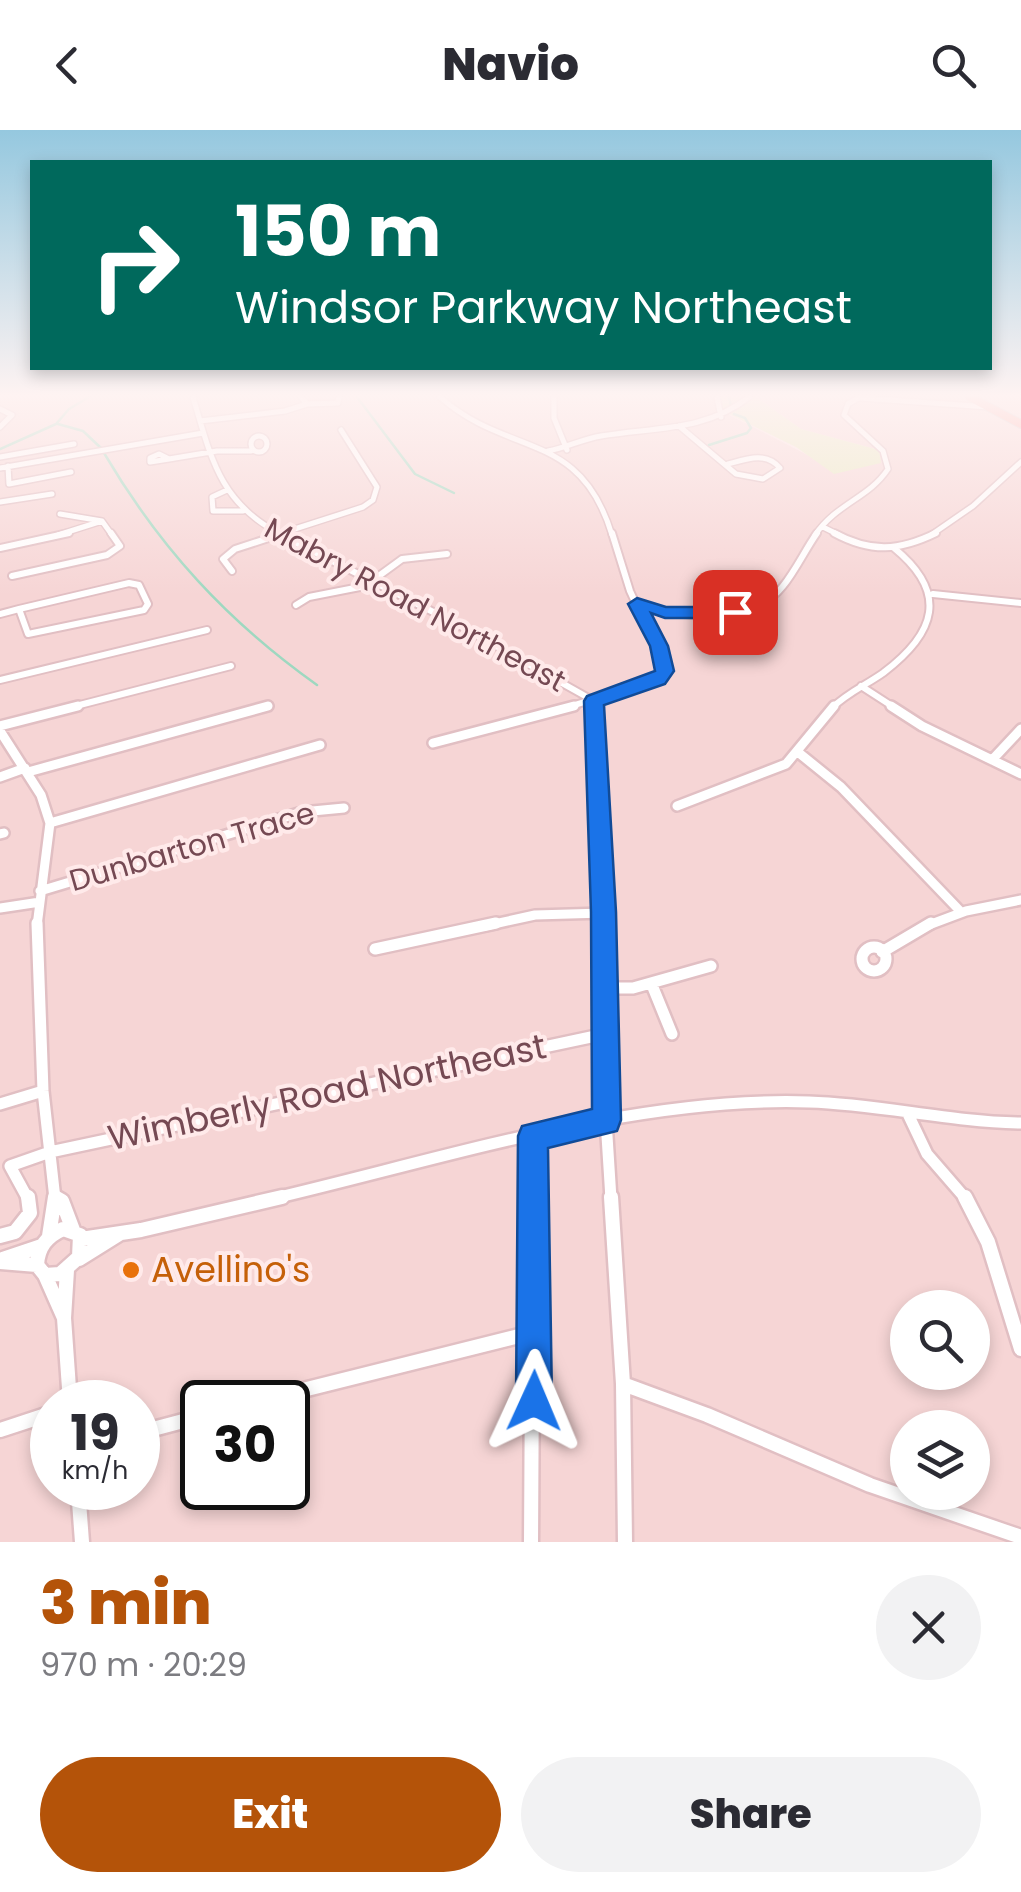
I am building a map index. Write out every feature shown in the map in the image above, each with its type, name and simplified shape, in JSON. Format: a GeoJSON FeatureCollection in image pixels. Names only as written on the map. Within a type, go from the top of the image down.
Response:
{"type":"FeatureCollection","features":[{"type":"Feature","properties":{"kind":"street"},"geometry":{"type":"LineString","coordinates":[[25,463],[4,467],[10,484],[71,472]]}},
{"type":"Feature","properties":{"kind":"street","name":"Mabry Road Northeast"},"geometry":{"type":"LineString","coordinates":[[213,463],[243,511],[275,535],[571,687],[591,702],[604,912],[606,1120],[623,1384],[625,1542]]}},
{"type":"Feature","properties":{"kind":"street"},"geometry":{"type":"LineString","coordinates":[[232,571],[222,556],[373,500],[377,487],[362,463]]}},
{"type":"Feature","properties":{"kind":"street"},"geometry":{"type":"LineString","coordinates":[[568,463],[574,466]]}},
{"type":"Feature","properties":{"kind":"street"},"geometry":{"type":"LineString","coordinates":[[433,743],[591,702],[658,679],[664,671],[659,646],[637,604],[600,499],[573,463]]}},
{"type":"Feature","properties":{"kind":"street"},"geometry":{"type":"LineString","coordinates":[[732,463],[728,464],[740,476],[756,480],[780,468],[777,463]]}},
{"type":"Feature","properties":{"kind":"street"},"geometry":{"type":"LineString","coordinates":[[637,604],[665,612],[706,615],[760,605],[782,589],[842,505],[873,489],[888,470],[887,463]]}},
{"type":"Feature","properties":{"kind":"street"},"geometry":{"type":"LineString","coordinates":[[823,527],[865,547],[894,548],[933,533],[956,518],[1020,463]]}},
{"type":"Feature","properties":{"kind":"street"},"geometry":{"type":"LineString","coordinates":[[227,490],[212,497],[211,508],[226,513],[243,511]]}},
{"type":"Feature","properties":{"kind":"street"},"geometry":{"type":"LineString","coordinates":[[0,502],[52,494]]}},
{"type":"Feature","properties":{"kind":"street"},"geometry":{"type":"LineString","coordinates":[[12,576],[114,552],[120,546],[102,521],[60,514]]}},
{"type":"Feature","properties":{"kind":"street"},"geometry":{"type":"LineString","coordinates":[[0,548],[69,533],[102,521]]}},
{"type":"Feature","properties":{"kind":"street"},"geometry":{"type":"LineString","coordinates":[[677,806],[768,773],[799,753],[831,708],[890,667],[926,627],[933,611],[932,594],[918,568],[894,548]]}},
{"type":"Feature","properties":{"kind":"street"},"geometry":{"type":"LineString","coordinates":[[296,605],[309,596],[352,590],[372,582],[402,560],[447,554]]}},
{"type":"Feature","properties":{"kind":"street"},"geometry":{"type":"LineString","coordinates":[[0,614],[19,609],[129,582],[139,585],[148,604],[133,614],[28,634],[19,609]]}},
{"type":"Feature","properties":{"kind":"street"},"geometry":{"type":"LineString","coordinates":[[932,594],[1021,602]]}},
{"type":"Feature","properties":{"kind":"street"},"geometry":{"type":"LineString","coordinates":[[0,680],[207,630]]}},
{"type":"Feature","properties":{"kind":"street"},"geometry":{"type":"LineString","coordinates":[[64,1318],[41,1270],[55,1197],[44,1091],[37,926],[50,823],[42,795],[0,728],[231,666]]}},
{"type":"Feature","properties":{"kind":"street"},"geometry":{"type":"LineString","coordinates":[[861,686],[922,726],[1021,774]]}},
{"type":"Feature","properties":{"kind":"street"},"geometry":{"type":"LineString","coordinates":[[0,777],[268,706]]}},
{"type":"Feature","properties":{"kind":"street"},"geometry":{"type":"LineString","coordinates":[[992,760],[1021,729]]}},
{"type":"Feature","properties":{"kind":"street"},"geometry":{"type":"LineString","coordinates":[[50,823],[320,746]]}},
{"type":"Feature","properties":{"kind":"street"},"geometry":{"type":"LineString","coordinates":[[799,753],[841,786],[961,912]]}},
{"type":"Feature","properties":{"kind":"street","name":"Dunbarton Trace"},"geometry":{"type":"LineString","coordinates":[[0,908],[302,812],[344,808]]}},
{"type":"Feature","properties":{"kind":"street"},"geometry":{"type":"LineString","coordinates":[[882,952],[916,929],[961,912],[1021,900]]}},
{"type":"Feature","properties":{"kind":"street"},"geometry":{"type":"LineString","coordinates":[[375,949],[535,914],[604,912]]}},
{"type":"Feature","properties":{"kind":"street"},"geometry":{"type":"LineString","coordinates":[[605,988],[636,990],[685,971],[712,966]]}},
{"type":"Feature","properties":{"kind":"street"},"geometry":{"type":"LineString","coordinates":[[652,985],[672,1034]]}},
{"type":"Feature","properties":{"kind":"street","name":"Wimberly Road Northeast"},"geometry":{"type":"LineString","coordinates":[[50,1152],[605,1034]]}},
{"type":"Feature","properties":{"kind":"street"},"geometry":{"type":"LineString","coordinates":[[0,1104],[44,1091]]}},
{"type":"Feature","properties":{"kind":"street"},"geometry":{"type":"LineString","coordinates":[[0,1261],[63,1229],[77,1234],[119,1234],[606,1120],[706,1107],[810,1102],[962,1122],[1021,1123]]}},
{"type":"Feature","properties":{"kind":"street"},"geometry":{"type":"LineString","coordinates":[[908,1114],[916,1142],[926,1158],[973,1209],[1021,1350]]}},
{"type":"Feature","properties":{"kind":"street"},"geometry":{"type":"LineString","coordinates":[[527,1541],[535,1332],[532,1136]]}},
{"type":"Feature","properties":{"kind":"street"},"geometry":{"type":"LineString","coordinates":[[0,1236],[15,1232],[30,1213],[28,1196],[10,1166],[50,1152]]}},
{"type":"Feature","properties":{"kind":"street"},"geometry":{"type":"LineString","coordinates":[[55,1197],[62,1202],[77,1234],[64,1318],[68,1380]]}},
{"type":"Feature","properties":{"kind":"street"},"geometry":{"type":"LineString","coordinates":[[0,1261],[41,1270],[72,1266],[119,1234]]}},
{"type":"Feature","properties":{"kind":"street"},"geometry":{"type":"LineString","coordinates":[[310,1388],[535,1332]]}},
{"type":"Feature","properties":{"kind":"street"},"geometry":{"type":"LineString","coordinates":[[623,1384],[707,1415],[870,1485],[1021,1536]]}},
{"type":"Feature","properties":{"kind":"street"},"geometry":{"type":"LineString","coordinates":[[0,1430],[30,1420]]}},
{"type":"Feature","properties":{"kind":"street"},"geometry":{"type":"LineString","coordinates":[[80,1510],[82,1542]]}},
{"type":"Feature","properties":{"kind":"shaded area"},"geometry":{"type":"Polygon","coordinates":[[[0,463],[1021,463],[1021,1542],[0,1542],[0,463]]]}},
{"type":"Feature","properties":{"kind":"green space"},"geometry":{"type":"Polygon","coordinates":[[[818,463],[881,463],[881,463],[834,474],[818,463]]]}},
{"type":"Feature","properties":{"kind":"waterway"},"geometry":{"type":"LineString","coordinates":[[110,463],[148,520],[198,581],[254,635],[317,685]]}},
{"type":"Feature","properties":{"kind":"waterway"},"geometry":{"type":"LineString","coordinates":[[407,463],[415,474],[454,493]]}},
{"type":"Feature","properties":{"kind":"place","name":"Avellino's"},"geometry":{"type":"Point","coordinates":[131,1270]}},
{"type":"Feature","properties":{"kind":"route"},"geometry":{"type":"LineString","coordinates":[[534,1401],[532,1136],[606,1120],[604,912],[594,701],[658,679],[664,671],[659,646],[637,604],[665,612],[735,612]]}}]}
